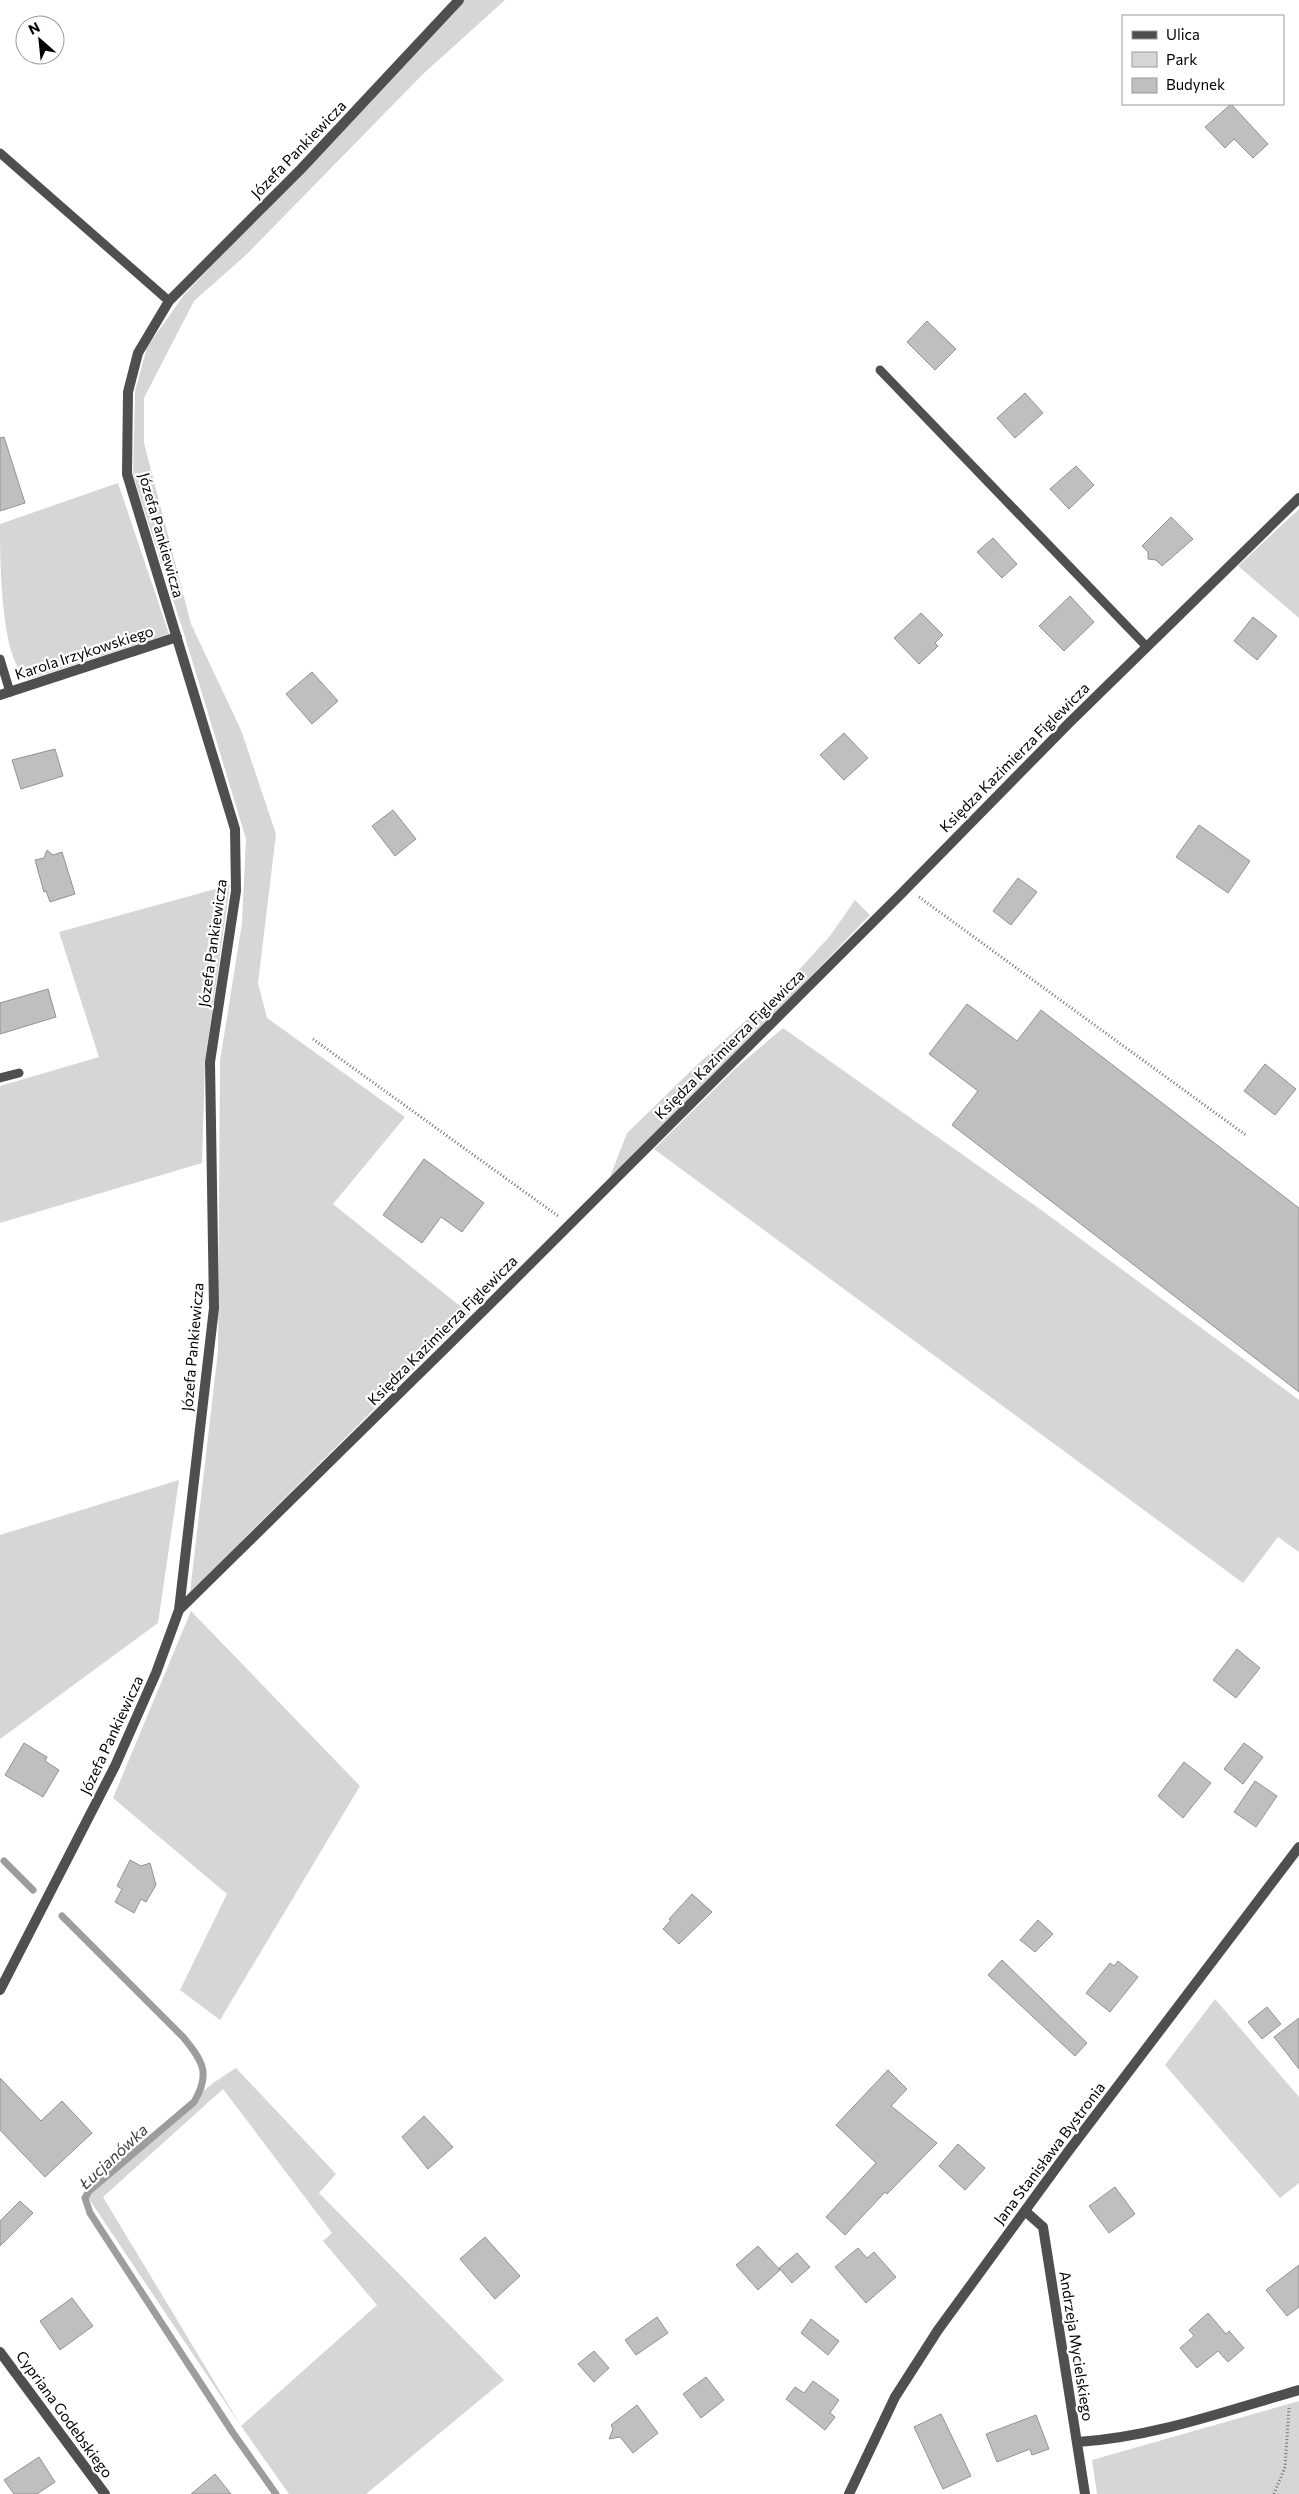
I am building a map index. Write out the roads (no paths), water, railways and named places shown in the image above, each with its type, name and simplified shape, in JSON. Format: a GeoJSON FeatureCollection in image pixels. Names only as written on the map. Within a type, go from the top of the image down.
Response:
{"type":"FeatureCollection","features":[{"type":"Feature","properties":{"kind":"street","name":"Józefa Pankiewicza"},"geometry":{"type":"LineString","coordinates":[[0,1990],[115,1766],[156,1673],[178,1610],[214,1308],[210,1062],[236,891],[235,829],[127,474],[128,392],[138,353],[169,301],[301,169],[459,0]]}},
{"type":"Feature","properties":{"kind":"street","name":"Księdza Kazimierza Figlewicza"},"geometry":{"type":"LineString","coordinates":[[178,1610],[570,1224],[906,888],[1068,722],[1299,498]]}},
{"type":"Feature","properties":{"kind":"street","name":"Karola Irzykowskiego"},"geometry":{"type":"LineString","coordinates":[[0,695],[177,637]]}},
{"type":"Feature","properties":{"kind":"street","name":"Jana Stanisława Bystronia"},"geometry":{"type":"LineString","coordinates":[[848,2494],[895,2397],[938,2330],[1025,2211],[1299,1847]]}},
{"type":"Feature","properties":{"kind":"street","name":"Andrzeja Mycielskiego"},"geometry":{"type":"LineString","coordinates":[[1025,2211],[1042,2227],[1085,2494]]}},
{"type":"Feature","properties":{"kind":"street","name":"Cypriana Godebskiego"},"geometry":{"type":"LineString","coordinates":[[0,2352],[105,2494]]}},
{"type":"Feature","properties":{"kind":"street"},"geometry":{"type":"LineString","coordinates":[[1078,2442],[1108,2440],[1148,2433],[1294,2391]]}},
{"type":"Feature","properties":{"kind":"lane"},"geometry":{"type":"LineString","coordinates":[[0,153],[169,301]]}},
{"type":"Feature","properties":{"kind":"lane"},"geometry":{"type":"LineString","coordinates":[[880,370],[1147,646]]}},
{"type":"Feature","properties":{"kind":"lane"},"geometry":{"type":"LineString","coordinates":[[0,660],[10,692]]}},
{"type":"Feature","properties":{"kind":"lane"},"geometry":{"type":"LineString","coordinates":[[0,1078],[19,1073]]}},
{"type":"Feature","properties":{"kind":"waterway","name":"Łucjanówka"},"geometry":{"type":"LineString","coordinates":[[4,1861],[33,1890]]}},
{"type":"Feature","properties":{"kind":"waterway","name":"Łucjanówka"},"geometry":{"type":"LineString","coordinates":[[62,1916],[183,2037],[200,2061],[203,2075],[202,2083],[194,2102],[89,2191],[85,2198],[90,2213],[233,2433],[276,2494]]}}]}
